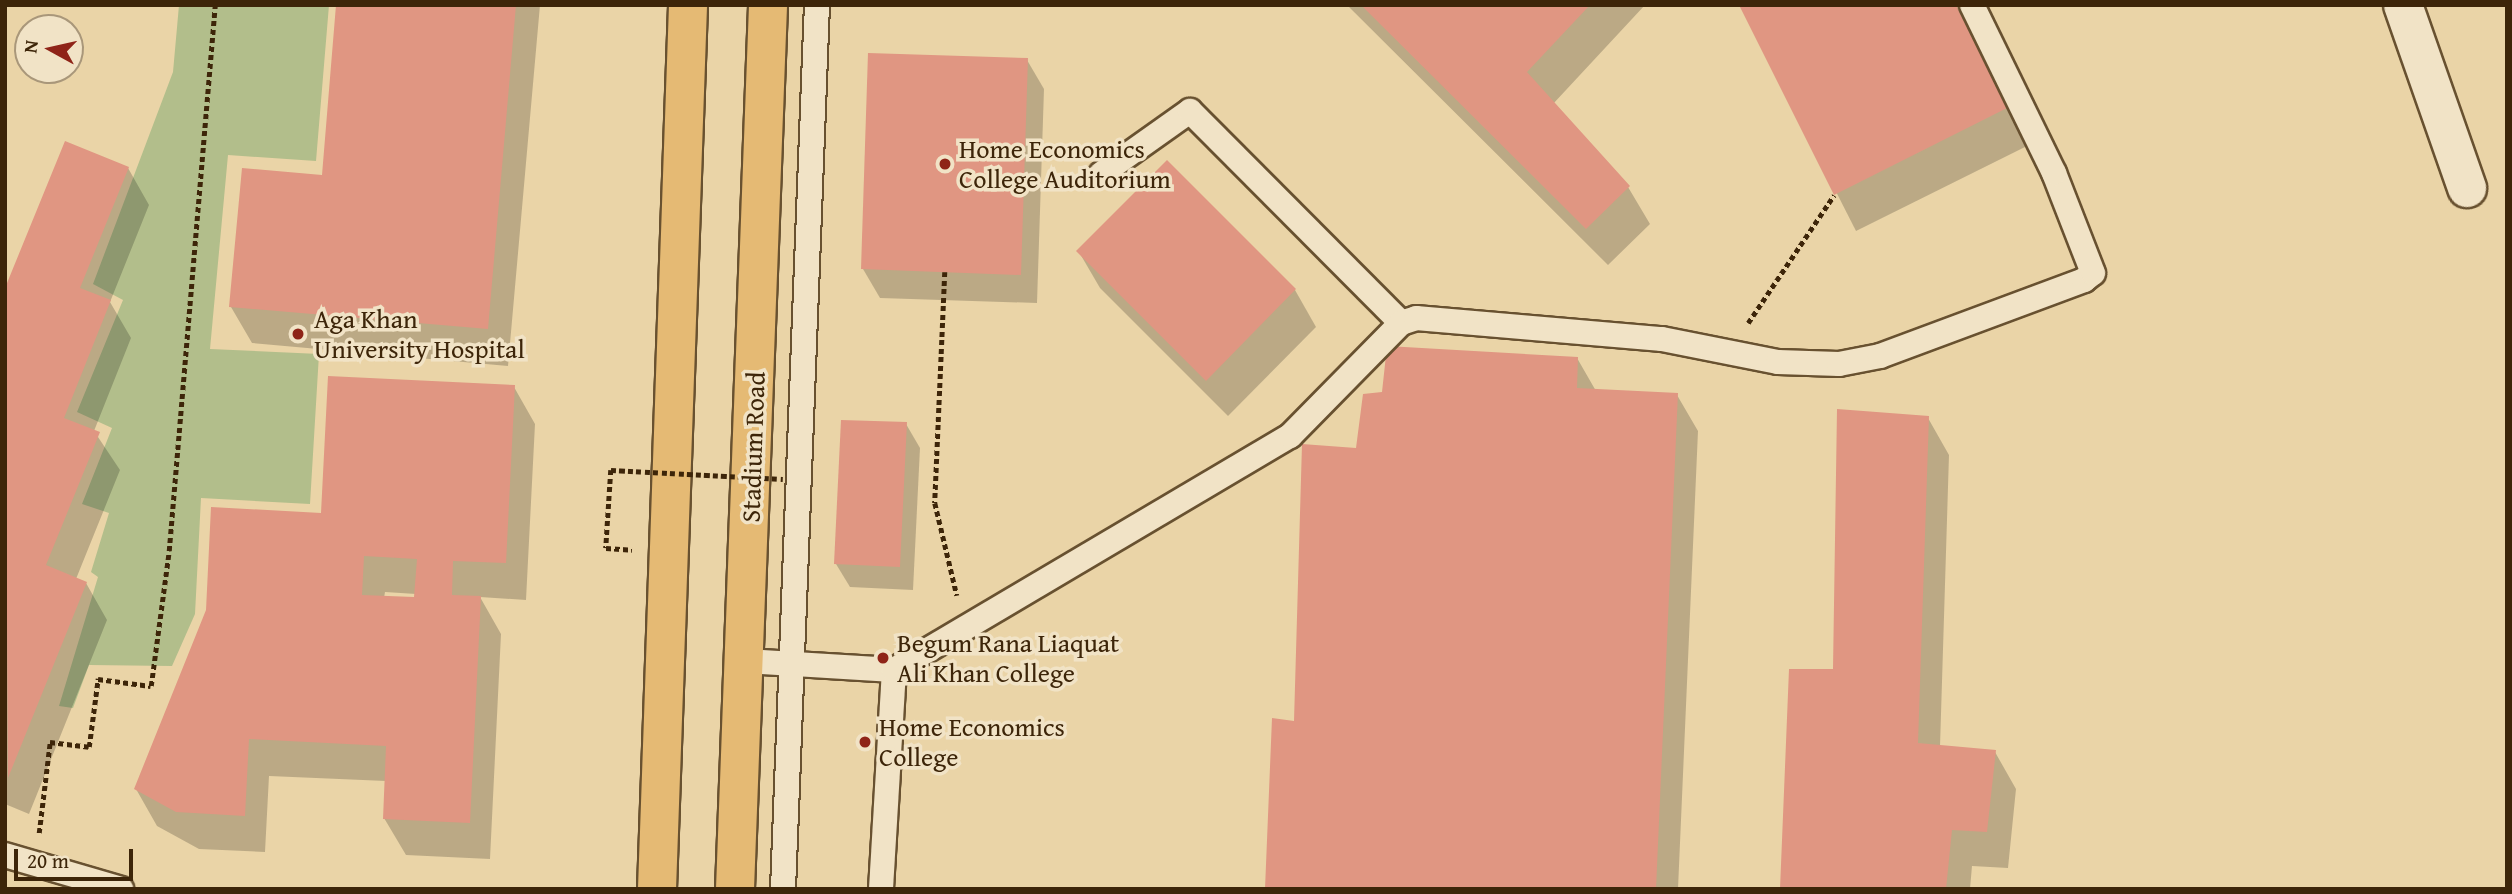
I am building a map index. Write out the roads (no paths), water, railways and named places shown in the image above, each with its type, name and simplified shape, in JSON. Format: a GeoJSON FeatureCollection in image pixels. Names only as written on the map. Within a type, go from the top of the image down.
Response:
{"type":"FeatureCollection","features":[{"type":"Feature","properties":{"kind":"main road"},"geometry":{"type":"LineString","coordinates":[[657,889],[688,5]]}},
{"type":"Feature","properties":{"kind":"main road","name":"Stadium Road"},"geometry":{"type":"LineString","coordinates":[[735,889],[768,5]]}},
{"type":"Feature","properties":{"kind":"street"},"geometry":{"type":"LineString","coordinates":[[2403,5],[2467,188]]}},
{"type":"Feature","properties":{"kind":"lane"},"geometry":{"type":"LineString","coordinates":[[783,889],[817,5]]}},
{"type":"Feature","properties":{"kind":"lane"},"geometry":{"type":"LineString","coordinates":[[745,661],[894,670],[1290,436],[1401,323],[1416,318],[1642,337],[1791,363],[1839,363],[1880,356],[2093,273],[2054,173],[1972,5]]}},
{"type":"Feature","properties":{"kind":"lane"},"geometry":{"type":"LineString","coordinates":[[1101,174],[1191,111],[1401,323]]}},
{"type":"Feature","properties":{"kind":"lane"},"geometry":{"type":"LineString","coordinates":[[881,889],[894,670]]}},
{"type":"Feature","properties":{"kind":"lane"},"geometry":{"type":"LineString","coordinates":[[5,855],[121,889]]}},
{"type":"Feature","properties":{"kind":"place","name":"Home Economics College Auditorium"},"geometry":{"type":"Point","coordinates":[945,164]}},
{"type":"Feature","properties":{"kind":"place","name":"Aga Khan University Hospital"},"geometry":{"type":"Point","coordinates":[298,334]}},
{"type":"Feature","properties":{"kind":"place","name":"Begum Rana Liaquat Ali Khan College"},"geometry":{"type":"Point","coordinates":[883,658]}},
{"type":"Feature","properties":{"kind":"place","name":"Home Economics College"},"geometry":{"type":"Point","coordinates":[865,742]}}]}
